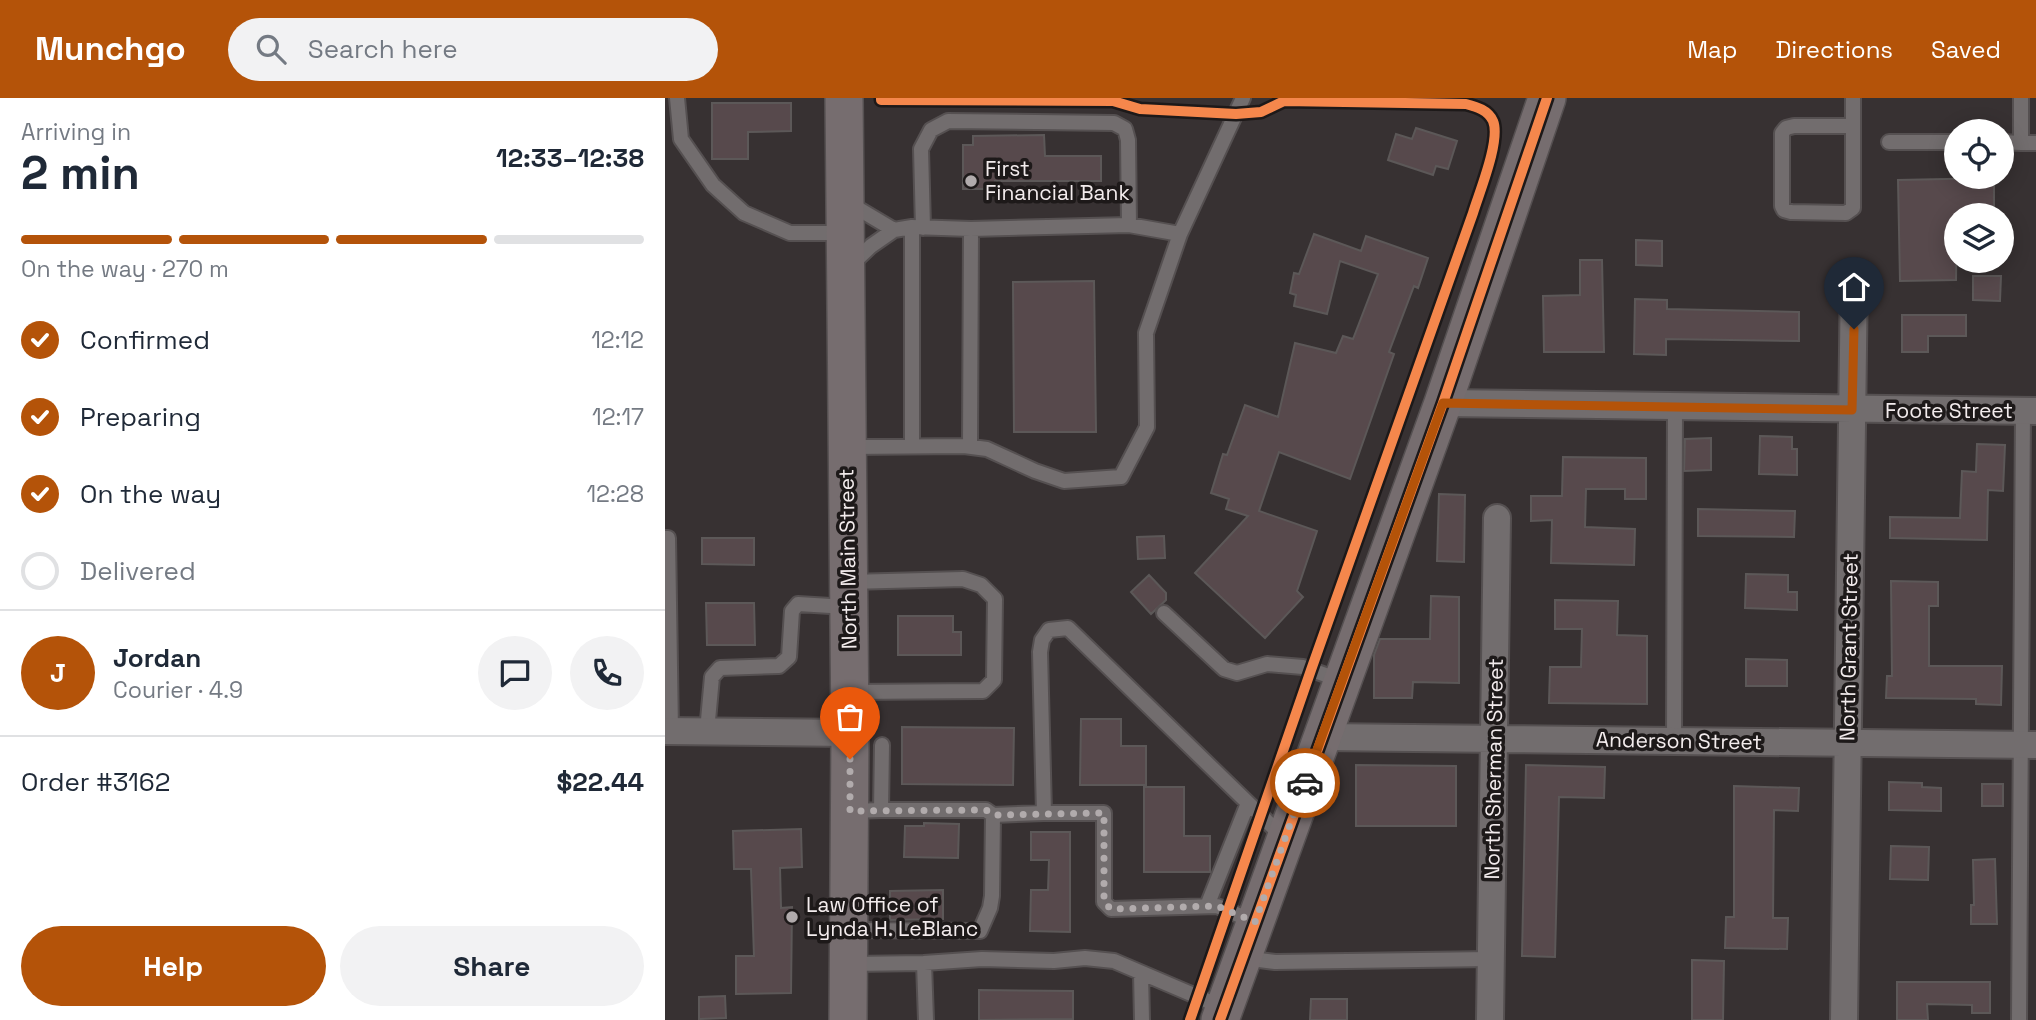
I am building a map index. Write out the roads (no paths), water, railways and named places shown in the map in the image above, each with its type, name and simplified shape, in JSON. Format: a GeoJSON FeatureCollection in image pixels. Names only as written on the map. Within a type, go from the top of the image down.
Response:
{"type":"FeatureCollection","features":[{"type":"Feature","properties":{"kind":"street","name":"North Main Street"},"geometry":{"type":"LineString","coordinates":[[844,98],[849,692],[866,739],[865,811],[849,947],[848,1020]]}},
{"type":"Feature","properties":{"kind":"street"},"geometry":{"type":"LineString","coordinates":[[1222,1014],[1443,403],[1547,98]]}},
{"type":"Feature","properties":{"kind":"street","name":"North Grant Street"},"geometry":{"type":"LineString","coordinates":[[1844,1020],[1854,275]]}},
{"type":"Feature","properties":{"kind":"street","name":"Foote Street"},"geometry":{"type":"LineString","coordinates":[[1443,403],[2030,411]]}},
{"type":"Feature","properties":{"kind":"street","name":"North Sherman Street"},"geometry":{"type":"LineString","coordinates":[[1490,1020],[1497,518]]}},
{"type":"Feature","properties":{"kind":"street"},"geometry":{"type":"LineString","coordinates":[[668,731],[866,739]]}},
{"type":"Feature","properties":{"kind":"street","name":"Anderson Street"},"geometry":{"type":"LineString","coordinates":[[1322,737],[2029,745]]}},
{"type":"Feature","properties":{"kind":"lane"},"geometry":{"type":"LineString","coordinates":[[677,98],[681,139],[713,186],[744,213],[790,233],[845,217],[894,230],[1129,225],[1180,234]]}},
{"type":"Feature","properties":{"kind":"lane"},"geometry":{"type":"LineString","coordinates":[[847,447],[970,447],[987,449],[1064,481],[1121,477],[1147,427],[1146,333],[1180,234],[1243,98]]}},
{"type":"Feature","properties":{"kind":"lane"},"geometry":{"type":"LineString","coordinates":[[1853,98],[1853,126],[1853,208],[1846,213],[1784,210],[1782,133],[1786,128],[1853,126]]}},
{"type":"Feature","properties":{"kind":"lane"},"geometry":{"type":"LineString","coordinates":[[2021,98],[2029,143]]}},
{"type":"Feature","properties":{"kind":"lane"},"geometry":{"type":"LineString","coordinates":[[912,445],[921,149],[931,130],[948,121],[1114,123],[1125,129],[1128,140],[1129,225]]}},
{"type":"Feature","properties":{"kind":"lane"},"geometry":{"type":"LineString","coordinates":[[1889,142],[1944,142]]}},
{"type":"Feature","properties":{"kind":"lane"},"geometry":{"type":"LineString","coordinates":[[970,447],[971,229]]}},
{"type":"Feature","properties":{"kind":"lane"},"geometry":{"type":"LineString","coordinates":[[844,271],[871,246],[894,230]]}},
{"type":"Feature","properties":{"kind":"lane"},"geometry":{"type":"LineString","coordinates":[[1674,741],[1675,407]]}},
{"type":"Feature","properties":{"kind":"lane"},"geometry":{"type":"LineString","coordinates":[[2019,1020],[2029,745],[2030,411]]}},
{"type":"Feature","properties":{"kind":"lane"},"geometry":{"type":"LineString","coordinates":[[665,538],[668,538],[668,731]]}},
{"type":"Feature","properties":{"kind":"lane"},"geometry":{"type":"LineString","coordinates":[[707,732],[712,677],[720,668],[779,666],[789,657],[792,611],[798,604],[848,594],[963,579],[981,585],[995,599],[994,680],[983,691],[849,692]]}},
{"type":"Feature","properties":{"kind":"lane"},"geometry":{"type":"LineString","coordinates":[[1164,613],[1224,669],[1237,673],[1267,664],[1303,667],[1342,681]]}},
{"type":"Feature","properties":{"kind":"lane"},"geometry":{"type":"LineString","coordinates":[[1044,813],[1040,652],[1042,640],[1049,630],[1067,628],[1285,839]]}},
{"type":"Feature","properties":{"kind":"lane"},"geometry":{"type":"LineString","coordinates":[[1207,906],[1248,803]]}},
{"type":"Feature","properties":{"kind":"lane"},"geometry":{"type":"LineString","coordinates":[[865,811],[986,810],[993,815],[1104,813],[1104,902],[1111,909],[1217,906],[1255,922]]}},
{"type":"Feature","properties":{"kind":"lane"},"geometry":{"type":"LineString","coordinates":[[849,947],[980,931],[992,896],[993,815]]}},
{"type":"Feature","properties":{"kind":"lane"},"geometry":{"type":"LineString","coordinates":[[849,947],[924,963],[982,959],[1054,961],[1086,958],[1114,961],[1222,1014]]}},
{"type":"Feature","properties":{"kind":"lane"},"geometry":{"type":"LineString","coordinates":[[1243,958],[1275,961],[1491,959]]}},
{"type":"Feature","properties":{"kind":"lane"},"geometry":{"type":"LineString","coordinates":[[924,963],[926,1020]]}},
{"type":"Feature","properties":{"kind":"lane"},"geometry":{"type":"LineString","coordinates":[[1141,972],[1142,1020]]}},
{"type":"Feature","properties":{"kind":"place","name":"First Financial Bank"},"geometry":{"type":"Point","coordinates":[971,181]}},
{"type":"Feature","properties":{"kind":"place","name":"Law Office of Lynda H. LeBlanc"},"geometry":{"type":"Point","coordinates":[792,917]}}]}
